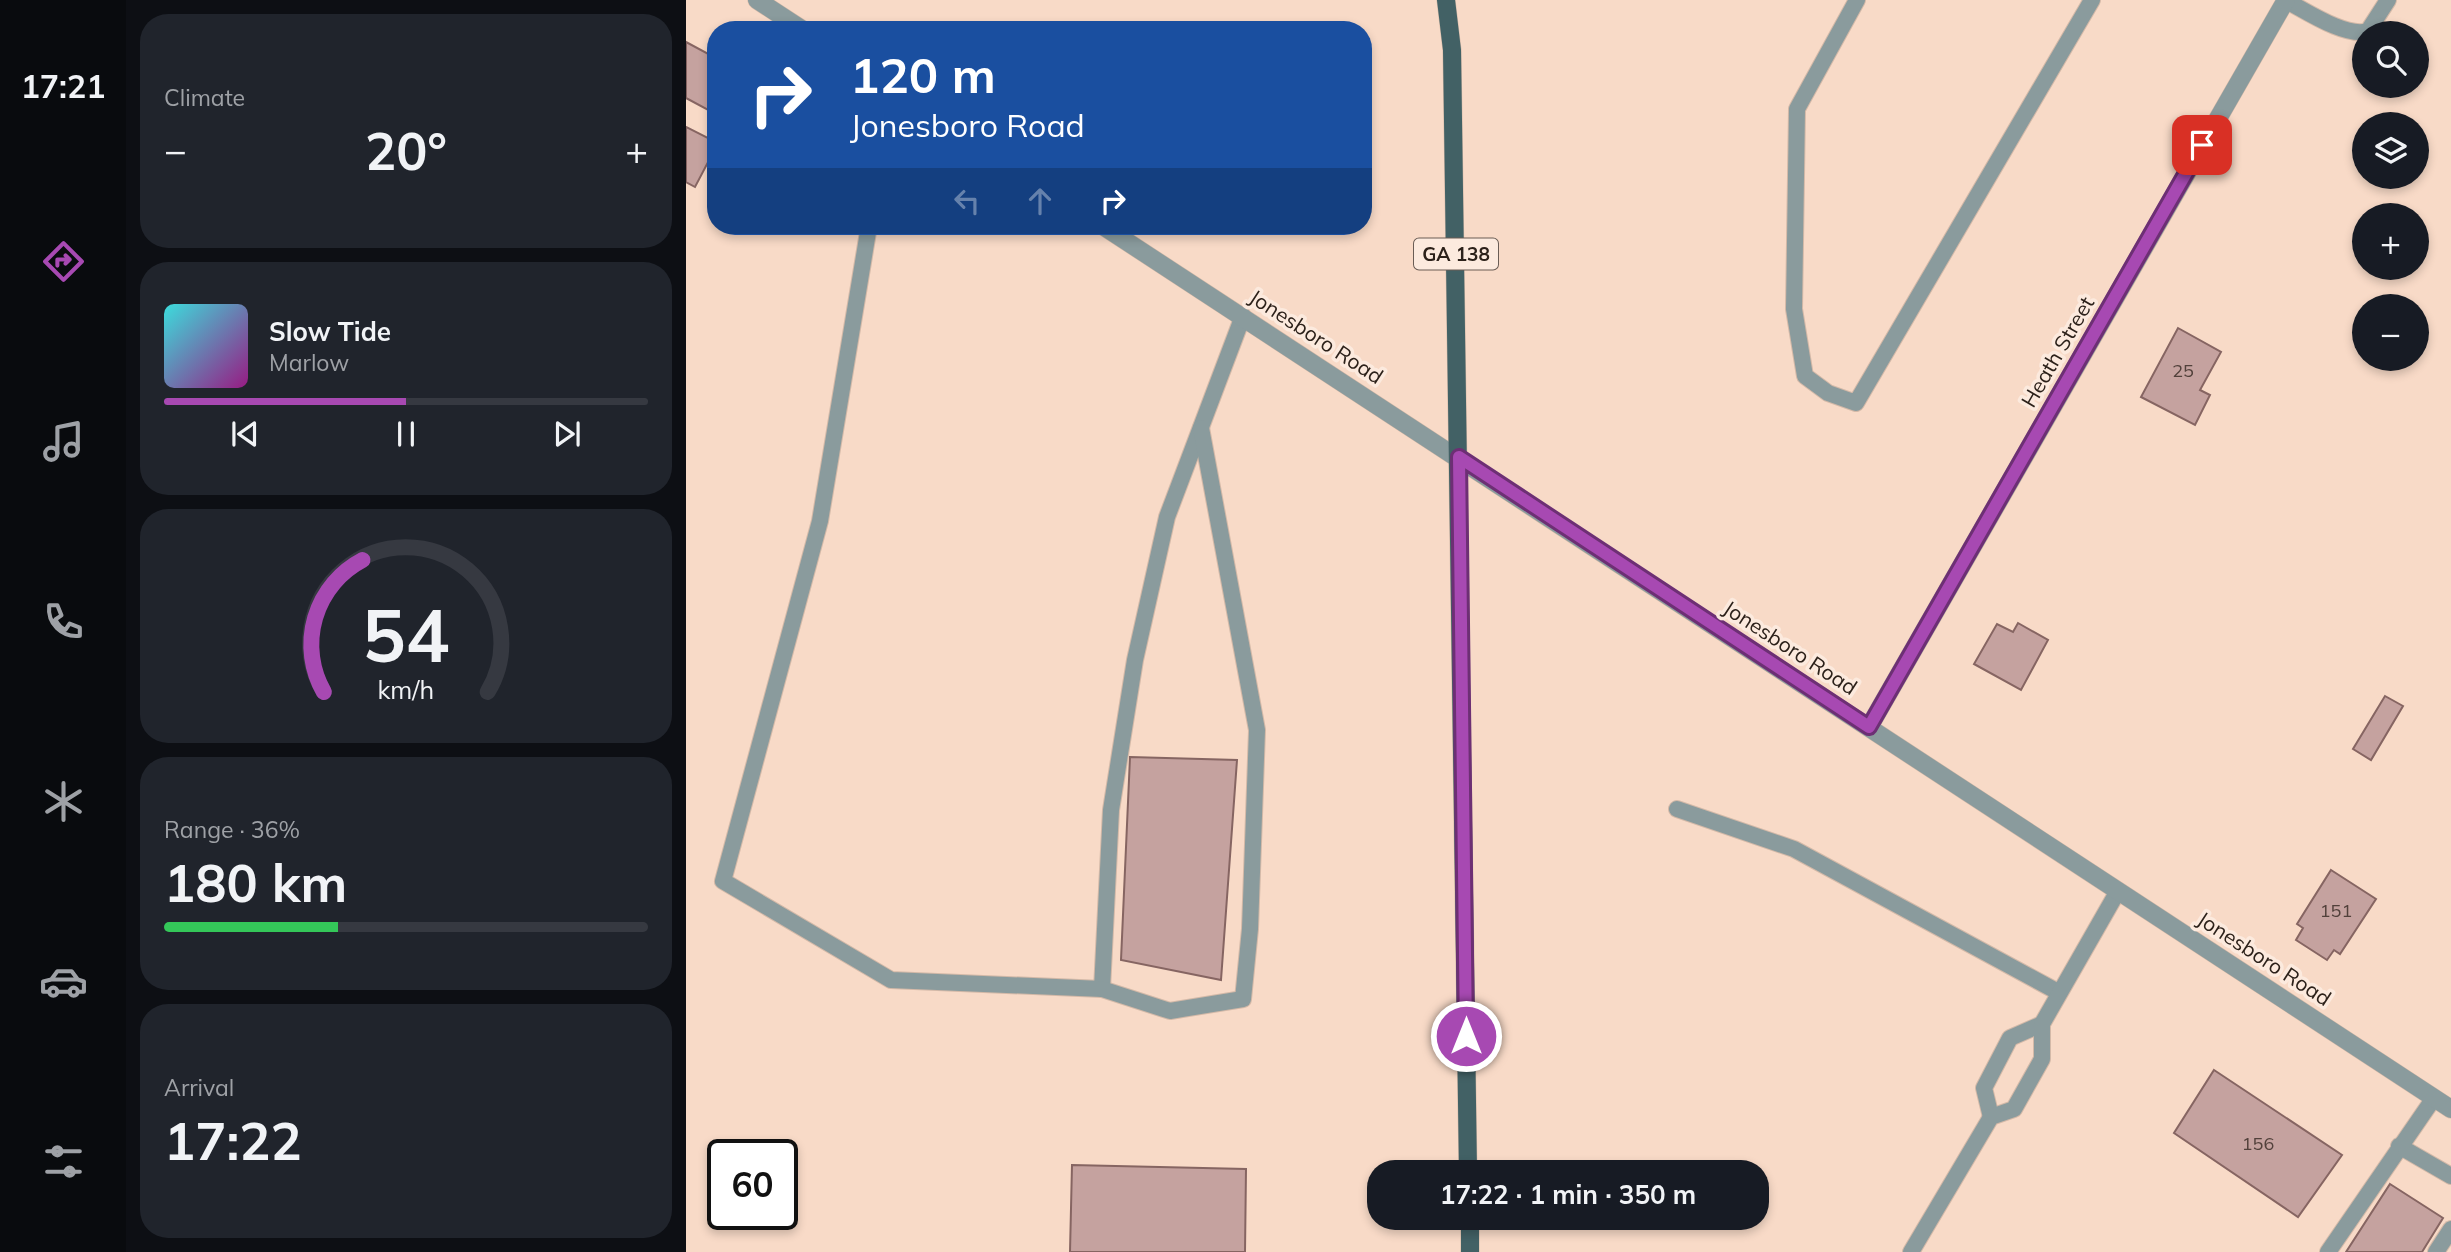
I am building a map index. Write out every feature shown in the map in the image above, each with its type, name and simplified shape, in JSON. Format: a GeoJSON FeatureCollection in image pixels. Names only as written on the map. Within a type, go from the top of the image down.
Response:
{"type":"FeatureCollection","features":[{"type":"Feature","properties":{"kind":"main road","name":"GA 138"},"geometry":{"type":"LineString","coordinates":[[1446,0],[1452,50],[1468,1160]]}},
{"type":"Feature","properties":{"kind":"main road"},"geometry":{"type":"LineString","coordinates":[[1470,1230],[1470,1252]]}},
{"type":"Feature","properties":{"kind":"street"},"geometry":{"type":"LineString","coordinates":[[757,0],[789,21]]}},
{"type":"Feature","properties":{"kind":"street","name":"Heath Street"},"geometry":{"type":"LineString","coordinates":[[1869,727],[2286,0]]}},
{"type":"Feature","properties":{"kind":"street","name":"Jonesboro Road"},"geometry":{"type":"LineString","coordinates":[[1117,235],[2451,1109]]}},
{"type":"Feature","properties":{"kind":"lane"},"geometry":{"type":"LineString","coordinates":[[1857,0],[1797,109],[1794,309],[1805,376],[1828,393],[1856,402],[2092,0]]}},
{"type":"Feature","properties":{"kind":"lane"},"geometry":{"type":"LineString","coordinates":[[2286,0],[2344,30],[2360,34],[2368,32],[2388,0]]}},
{"type":"Feature","properties":{"kind":"lane"},"geometry":{"type":"LineString","coordinates":[[868,235],[820,521],[723,881],[891,980],[1102,989],[1170,1011],[1243,999],[1250,929],[1257,730],[1200,428]]}},
{"type":"Feature","properties":{"kind":"lane"},"geometry":{"type":"LineString","coordinates":[[1102,989],[1111,810],[1135,660],[1167,517],[1242,316]]}},
{"type":"Feature","properties":{"kind":"lane"},"geometry":{"type":"LineString","coordinates":[[1676,809],[1794,849],[2057,992]]}},
{"type":"Feature","properties":{"kind":"lane"},"geometry":{"type":"LineString","coordinates":[[1911,1252],[1991,1117],[2014,1108],[2042,1059],[2042,1024],[2057,992],[2118,891]]}},
{"type":"Feature","properties":{"kind":"lane"},"geometry":{"type":"LineString","coordinates":[[1991,1117],[1984,1088],[2010,1038],[2042,1024]]}},
{"type":"Feature","properties":{"kind":"lane"},"geometry":{"type":"LineString","coordinates":[[2328,1252],[2434,1098]]}},
{"type":"Feature","properties":{"kind":"lane"},"geometry":{"type":"LineString","coordinates":[[2399,1146],[2451,1176]]}},
{"type":"Feature","properties":{"kind":"lane"},"geometry":{"type":"LineString","coordinates":[[2436,1252],[2451,1229]]}},
{"type":"Feature","properties":{"kind":"building"},"geometry":{"type":"Polygon","coordinates":[[[686,42],[707,53],[707,109],[686,98],[686,42]]]}},
{"type":"Feature","properties":{"kind":"building"},"geometry":{"type":"Polygon","coordinates":[[[686,127],[707,138],[707,164],[695,187],[686,182],[686,127]]]}},
{"type":"Feature","properties":{"kind":"building"},"geometry":{"type":"Polygon","coordinates":[[[2178,328],[2221,352],[2200,390],[2210,395],[2195,425],[2141,397],[2178,328]]]}},
{"type":"Feature","properties":{"kind":"building"},"geometry":{"type":"Polygon","coordinates":[[[2018,623],[2048,640],[2021,690],[1974,664],[1997,624],[2013,632],[2018,623]]]}},
{"type":"Feature","properties":{"kind":"building"},"geometry":{"type":"Polygon","coordinates":[[[2385,696],[2403,706],[2371,760],[2353,749],[2385,696]]]}},
{"type":"Feature","properties":{"kind":"building"},"geometry":{"type":"Polygon","coordinates":[[[1130,757],[1237,760],[1221,980],[1121,960],[1130,757]]]}},
{"type":"Feature","properties":{"kind":"building"},"geometry":{"type":"Polygon","coordinates":[[[2331,870],[2376,899],[2340,954],[2334,950],[2327,960],[2296,940],[2303,928],[2297,924],[2331,870]]]}},
{"type":"Feature","properties":{"kind":"building"},"geometry":{"type":"Polygon","coordinates":[[[2214,1070],[2342,1155],[2298,1217],[2174,1133],[2214,1070]]]}},
{"type":"Feature","properties":{"kind":"building"},"geometry":{"type":"Polygon","coordinates":[[[1072,1165],[1246,1169],[1245,1252],[1070,1252],[1072,1165]]]}},
{"type":"Feature","properties":{"kind":"building"},"geometry":{"type":"Polygon","coordinates":[[[2390,1184],[2443,1218],[2422,1252],[2346,1252],[2390,1184]]]}},
{"type":"Feature","properties":{"kind":"route"},"geometry":{"type":"LineString","coordinates":[[1466,1036],[1459,457],[1869,727],[2202,145]]}}]}
